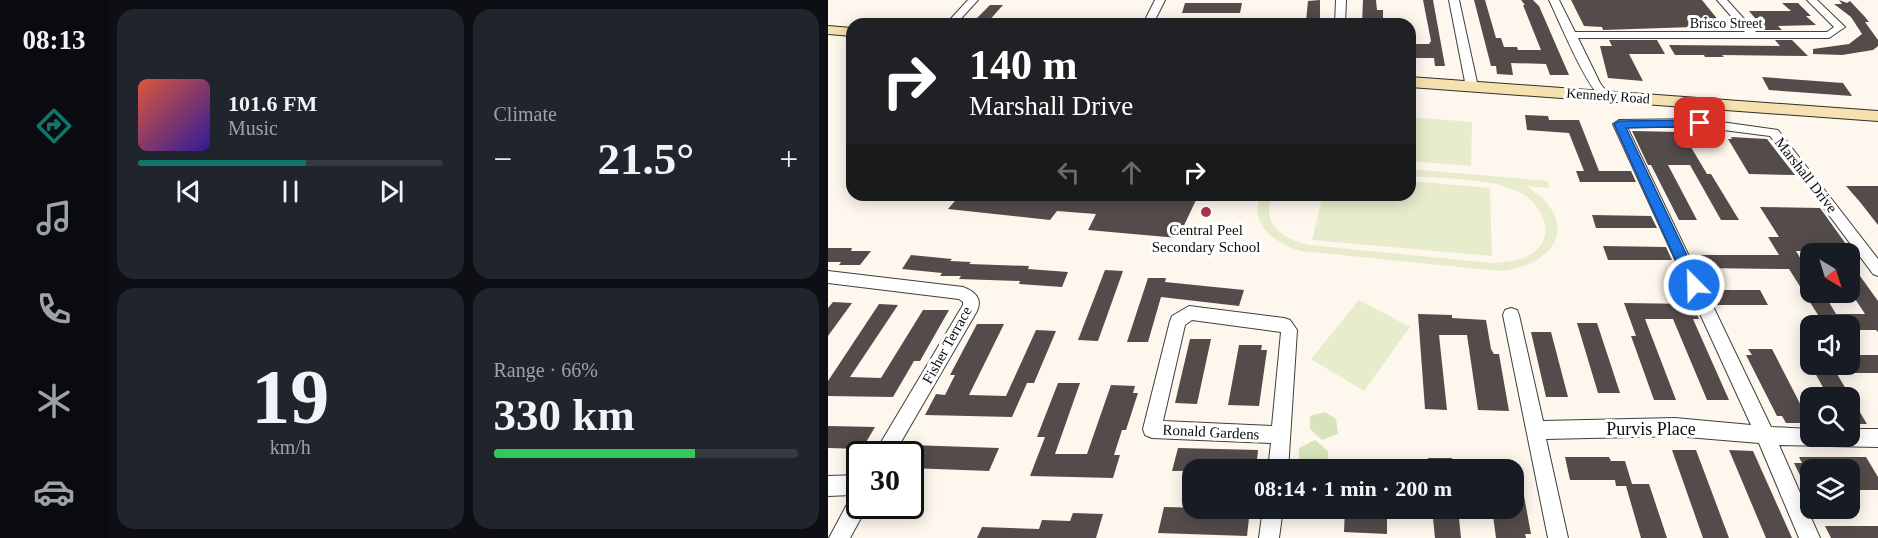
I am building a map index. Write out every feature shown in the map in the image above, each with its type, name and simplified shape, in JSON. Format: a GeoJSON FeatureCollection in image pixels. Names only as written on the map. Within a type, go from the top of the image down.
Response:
{"type":"FeatureCollection","features":[{"type":"Feature","properties":{"kind":"main road"},"geometry":{"type":"LineString","coordinates":[[828,30],[846,32]]}},
{"type":"Feature","properties":{"kind":"main road"},"geometry":{"type":"LineString","coordinates":[[828,40],[846,42]]}},
{"type":"Feature","properties":{"kind":"main road","name":"Kennedy Road"},"geometry":{"type":"LineString","coordinates":[[1416,82],[1878,116]]}},
{"type":"Feature","properties":{"kind":"street"},"geometry":{"type":"LineString","coordinates":[[956,18],[973,0]]}},
{"type":"Feature","properties":{"kind":"street"},"geometry":{"type":"LineString","coordinates":[[1151,18],[1160,0]]}},
{"type":"Feature","properties":{"kind":"street"},"geometry":{"type":"LineString","coordinates":[[1340,18],[1341,0]]}},
{"type":"Feature","properties":{"kind":"street"},"geometry":{"type":"LineString","coordinates":[[1454,0],[1472,87]]}},
{"type":"Feature","properties":{"kind":"street"},"geometry":{"type":"LineString","coordinates":[[1554,0],[1595,84],[1604,96]]}},
{"type":"Feature","properties":{"kind":"street"},"geometry":{"type":"LineString","coordinates":[[1722,0],[1754,36]]}},
{"type":"Feature","properties":{"kind":"street","name":"Brisco Street"},"geometry":{"type":"LineString","coordinates":[[1572,35],[1829,35],[1840,27],[1812,0]]}},
{"type":"Feature","properties":{"kind":"street","name":"Marshall Drive"},"geometry":{"type":"LineString","coordinates":[[1810,538],[1765,435],[1619,124],[1700,123],[1774,133],[1878,270]]}},
{"type":"Feature","properties":{"kind":"street","name":"Fisher Terrace"},"geometry":{"type":"LineString","coordinates":[[828,277],[963,293],[971,298],[971,306],[892,441]]}},
{"type":"Feature","properties":{"kind":"street","name":"Ronald Gardens"},"geometry":{"type":"LineString","coordinates":[[1278,459],[1289,330],[1284,325],[1189,313],[1183,316],[1178,321],[1152,429],[1279,435]]}},
{"type":"Feature","properties":{"kind":"street"},"geometry":{"type":"LineString","coordinates":[[1511,315],[1558,538]]}},
{"type":"Feature","properties":{"kind":"street","name":"Purvis Place"},"geometry":{"type":"LineString","coordinates":[[1536,430],[1675,427],[1765,435]]}},
{"type":"Feature","properties":{"kind":"street"},"geometry":{"type":"LineString","coordinates":[[1765,435],[1797,438],[1878,438]]}},
{"type":"Feature","properties":{"kind":"street"},"geometry":{"type":"LineString","coordinates":[[828,486],[846,485]]}},
{"type":"Feature","properties":{"kind":"street"},"geometry":{"type":"LineString","coordinates":[[839,538],[850,519]]}},
{"type":"Feature","properties":{"kind":"street"},"geometry":{"type":"LineString","coordinates":[[1269,538],[1272,519]]}},
{"type":"Feature","properties":{"kind":"green space"},"geometry":{"type":"Polygon","coordinates":[[[1416,117],[1472,122],[1471,166],[1416,161],[1416,117]]]}},
{"type":"Feature","properties":{"kind":"green space"},"geometry":{"type":"Polygon","coordinates":[[[1416,170],[1548,181],[1549,188],[1526,186],[1543,199],[1554,215],[1558,228],[1549,250],[1527,265],[1499,271],[1301,251],[1274,238],[1261,223],[1258,215],[1259,201],[1270,201],[1269,215],[1276,229],[1291,239],[1309,245],[1492,263],[1524,258],[1538,249],[1545,232],[1544,222],[1541,213],[1528,198],[1507,187],[1466,180],[1416,176],[1416,170]]]}},
{"type":"Feature","properties":{"kind":"green space"},"geometry":{"type":"Polygon","coordinates":[[[1416,182],[1490,188],[1492,256],[1312,240],[1322,201],[1416,201],[1416,182]]]}},
{"type":"Feature","properties":{"kind":"green space"},"geometry":{"type":"Polygon","coordinates":[[[1359,300],[1410,327],[1364,391],[1311,359],[1359,300]]]}},
{"type":"Feature","properties":{"kind":"green space"},"geometry":{"type":"Polygon","coordinates":[[[1325,412],[1336,419],[1338,434],[1322,440],[1310,429],[1310,416],[1325,412]]]}},
{"type":"Feature","properties":{"kind":"green space"},"geometry":{"type":"Polygon","coordinates":[[[1315,440],[1328,451],[1327,459],[1299,459],[1299,448],[1315,440]]]}},
{"type":"Feature","properties":{"kind":"building"},"geometry":{"type":"Polygon","coordinates":[[[1320,0],[1320,18],[1306,18],[1308,1],[1320,0]]]}},
{"type":"Feature","properties":{"kind":"building"},"geometry":{"type":"Polygon","coordinates":[[[1363,0],[1376,0],[1377,10],[1383,10],[1383,18],[1362,18],[1363,0]]]}},
{"type":"Feature","properties":{"kind":"building"},"geometry":{"type":"Polygon","coordinates":[[[1423,0],[1433,0],[1445,66],[1435,66],[1434,58],[1416,58],[1416,44],[1429,44],[1431,41],[1423,0]]]}},
{"type":"Feature","properties":{"kind":"building"},"geometry":{"type":"Polygon","coordinates":[[[1474,0],[1485,0],[1496,38],[1501,38],[1504,47],[1517,47],[1518,50],[1541,50],[1523,5],[1525,5],[1521,0],[1533,0],[1539,6],[1569,75],[1550,75],[1546,64],[1511,63],[1513,75],[1497,74],[1496,66],[1491,66],[1474,0]]]}},
{"type":"Feature","properties":{"kind":"building"},"geometry":{"type":"Polygon","coordinates":[[[1571,0],[1702,0],[1723,26],[1603,30],[1602,27],[1584,26],[1571,0]]]}},
{"type":"Feature","properties":{"kind":"building"},"geometry":{"type":"Polygon","coordinates":[[[1839,0],[1847,3],[1850,1],[1869,22],[1865,22],[1878,40],[1878,46],[1873,50],[1842,55],[1813,54],[1813,49],[1849,44],[1862,34],[1851,17],[1834,4],[1842,4],[1839,0]]]}},
{"type":"Feature","properties":{"kind":"building"},"geometry":{"type":"Polygon","coordinates":[[[1185,3],[1242,3],[1240,13],[1182,13],[1185,3]]]}},
{"type":"Feature","properties":{"kind":"building"},"geometry":{"type":"Polygon","coordinates":[[[1782,3],[1798,3],[1811,16],[1806,16],[1816,25],[1778,26],[1782,30],[1765,30],[1749,11],[1791,11],[1782,3]]]}},
{"type":"Feature","properties":{"kind":"building"},"geometry":{"type":"Polygon","coordinates":[[[990,5],[1003,5],[991,18],[977,18],[990,5]]]}},
{"type":"Feature","properties":{"kind":"building"},"geometry":{"type":"Polygon","coordinates":[[[1609,40],[1657,40],[1665,54],[1629,54],[1643,81],[1608,78],[1600,46],[1612,46],[1609,40]]]}},
{"type":"Feature","properties":{"kind":"building"},"geometry":{"type":"Polygon","coordinates":[[[1775,40],[1792,40],[1808,56],[1675,55],[1669,45],[1780,46],[1775,40]]]}},
{"type":"Feature","properties":{"kind":"building"},"geometry":{"type":"Polygon","coordinates":[[[1762,77],[1843,83],[1852,96],[1769,90],[1762,77]]]}},
{"type":"Feature","properties":{"kind":"building"},"geometry":{"type":"Polygon","coordinates":[[[1525,115],[1548,116],[1549,120],[1579,120],[1599,171],[1631,171],[1636,182],[1580,182],[1576,171],[1584,171],[1569,133],[1527,130],[1525,115]]]}},
{"type":"Feature","properties":{"kind":"building"},"geometry":{"type":"Polygon","coordinates":[[[1632,131],[1682,132],[1707,174],[1711,174],[1739,220],[1721,220],[1690,165],[1668,165],[1697,220],[1679,220],[1632,131]]]}},
{"type":"Feature","properties":{"kind":"building"},"geometry":{"type":"Polygon","coordinates":[[[1731,137],[1767,139],[1795,175],[1749,174],[1728,139],[1732,139],[1731,137]]]}},
{"type":"Feature","properties":{"kind":"building"},"geometry":{"type":"Polygon","coordinates":[[[1846,186],[1878,186],[1878,225],[1860,202],[1846,186]]]}},
{"type":"Feature","properties":{"kind":"building"},"geometry":{"type":"Polygon","coordinates":[[[955,201],[1196,201],[1178,238],[1088,230],[1096,214],[1057,211],[1050,220],[948,209],[955,201]]]}},
{"type":"Feature","properties":{"kind":"building"},"geometry":{"type":"Polygon","coordinates":[[[1760,207],[1820,208],[1845,243],[1800,243],[1800,251],[1796,251],[1800,258],[1800,286],[1789,269],[1699,268],[1692,255],[1779,255],[1768,237],[1779,237],[1760,207]]]}},
{"type":"Feature","properties":{"kind":"building"},"geometry":{"type":"Polygon","coordinates":[[[1592,215],[1651,216],[1657,228],[1596,228],[1592,215]]]}},
{"type":"Feature","properties":{"kind":"building"},"geometry":{"type":"Polygon","coordinates":[[[1603,246],[1666,247],[1672,260],[1608,260],[1603,246]]]}},
{"type":"Feature","properties":{"kind":"building"},"geometry":{"type":"Polygon","coordinates":[[[828,248],[871,251],[860,265],[839,265],[841,262],[828,262],[828,248]]]}},
{"type":"Feature","properties":{"kind":"building"},"geometry":{"type":"Polygon","coordinates":[[[911,255],[971,262],[969,264],[1029,266],[1028,269],[1068,272],[1062,287],[1019,284],[1020,281],[959,279],[961,276],[940,276],[942,273],[902,269],[911,255]]]}},
{"type":"Feature","properties":{"kind":"building"},"geometry":{"type":"Polygon","coordinates":[[[1105,270],[1123,271],[1098,341],[1078,340],[1105,270]]]}},
{"type":"Feature","properties":{"kind":"building"},"geometry":{"type":"Polygon","coordinates":[[[1860,276],[1878,301],[1878,332],[1860,330],[1860,315],[1818,315],[1810,303],[1830,303],[1836,314],[1865,314],[1858,303],[1860,303],[1860,276]]]}},
{"type":"Feature","properties":{"kind":"building"},"geometry":{"type":"Polygon","coordinates":[[[1148,278],[1166,278],[1165,282],[1244,290],[1239,306],[1161,297],[1148,342],[1127,342],[1148,278]]]}},
{"type":"Feature","properties":{"kind":"building"},"geometry":{"type":"Polygon","coordinates":[[[1709,290],[1760,290],[1768,305],[1716,305],[1709,290]]]}},
{"type":"Feature","properties":{"kind":"building"},"geometry":{"type":"Polygon","coordinates":[[[833,302],[852,303],[828,336],[828,308],[833,302]]]}},
{"type":"Feature","properties":{"kind":"building"},"geometry":{"type":"Polygon","coordinates":[[[1624,303],[1692,304],[1699,319],[1693,319],[1729,400],[1707,400],[1673,319],[1645,319],[1676,400],[1654,400],[1631,336],[1636,336],[1624,303]]]}},
{"type":"Feature","properties":{"kind":"building"},"geometry":{"type":"Polygon","coordinates":[[[879,304],[898,305],[850,377],[881,378],[923,310],[949,310],[920,361],[914,361],[893,397],[828,396],[828,381],[879,304]]]}},
{"type":"Feature","properties":{"kind":"building"},"geometry":{"type":"Polygon","coordinates":[[[1418,314],[1452,315],[1452,318],[1486,320],[1491,349],[1494,354],[1499,354],[1509,411],[1478,410],[1467,335],[1439,335],[1447,410],[1425,409],[1418,314]]]}},
{"type":"Feature","properties":{"kind":"building"},"geometry":{"type":"Polygon","coordinates":[[[1577,323],[1597,323],[1620,393],[1598,393],[1577,323]]]}},
{"type":"Feature","properties":{"kind":"building"},"geometry":{"type":"Polygon","coordinates":[[[977,324],[1004,324],[969,395],[1006,396],[1036,330],[1056,331],[1034,383],[1027,383],[1012,417],[925,415],[936,394],[945,395],[955,375],[950,375],[977,324]]]}},
{"type":"Feature","properties":{"kind":"building"},"geometry":{"type":"Polygon","coordinates":[[[1531,332],[1551,332],[1568,397],[1546,397],[1531,332]]]}},
{"type":"Feature","properties":{"kind":"building"},"geometry":{"type":"Polygon","coordinates":[[[1190,339],[1211,339],[1197,404],[1175,403],[1190,339]]]}},
{"type":"Feature","properties":{"kind":"building"},"geometry":{"type":"Polygon","coordinates":[[[1239,345],[1262,345],[1261,350],[1267,350],[1259,406],[1228,405],[1239,345]]]}},
{"type":"Feature","properties":{"kind":"building"},"geometry":{"type":"Polygon","coordinates":[[[1748,349],[1772,349],[1800,404],[1800,423],[1786,423],[1782,416],[1777,416],[1746,355],[1752,355],[1748,349]]]}},
{"type":"Feature","properties":{"kind":"building"},"geometry":{"type":"Polygon","coordinates":[[[1860,355],[1878,355],[1878,373],[1860,373],[1860,355]]]}},
{"type":"Feature","properties":{"kind":"building"},"geometry":{"type":"Polygon","coordinates":[[[1816,375],[1838,375],[1845,387],[1823,387],[1816,375]]]}},
{"type":"Feature","properties":{"kind":"building"},"geometry":{"type":"Polygon","coordinates":[[[1058,383],[1080,383],[1055,454],[1087,454],[1111,385],[1135,386],[1133,393],[1138,393],[1126,430],[1122,430],[1114,455],[1120,455],[1113,478],[1030,476],[1045,437],[1037,437],[1058,383]]]}},
{"type":"Feature","properties":{"kind":"building"},"geometry":{"type":"Polygon","coordinates":[[[1860,412],[1867,424],[1860,424],[1860,412]]]}},
{"type":"Feature","properties":{"kind":"building"},"geometry":{"type":"Polygon","coordinates":[[[828,426],[875,427],[867,441],[846,441],[846,449],[828,448],[828,426]]]}},
{"type":"Feature","properties":{"kind":"building"},"geometry":{"type":"Polygon","coordinates":[[[924,445],[999,448],[989,471],[924,469],[924,445]]]}},
{"type":"Feature","properties":{"kind":"building"},"geometry":{"type":"Polygon","coordinates":[[[1178,448],[1258,450],[1257,459],[1182,459],[1182,471],[1172,471],[1178,448]]]}},
{"type":"Feature","properties":{"kind":"building"},"geometry":{"type":"Polygon","coordinates":[[[1672,450],[1696,450],[1729,538],[1703,538],[1672,450]]]}},
{"type":"Feature","properties":{"kind":"building"},"geometry":{"type":"Polygon","coordinates":[[[1729,450],[1753,451],[1792,538],[1766,538],[1729,450]]]}},
{"type":"Feature","properties":{"kind":"building"},"geometry":{"type":"Polygon","coordinates":[[[1565,457],[1609,457],[1611,461],[1625,461],[1632,484],[1649,484],[1667,538],[1641,538],[1626,486],[1616,486],[1615,480],[1570,480],[1565,457]]]}},
{"type":"Feature","properties":{"kind":"building"},"geometry":{"type":"Polygon","coordinates":[[[1799,457],[1866,457],[1878,477],[1878,490],[1860,490],[1860,459],[1800,459],[1799,457]]]}},
{"type":"Feature","properties":{"kind":"building"},"geometry":{"type":"Polygon","coordinates":[[[1428,458],[1452,459],[1428,459],[1428,458]]]}},
{"type":"Feature","properties":{"kind":"building"},"geometry":{"type":"Polygon","coordinates":[[[1794,463],[1800,463],[1800,475],[1794,463]]]}},
{"type":"Feature","properties":{"kind":"building"},"geometry":{"type":"Polygon","coordinates":[[[1524,496],[1531,534],[1525,534],[1526,538],[1496,538],[1493,519],[1524,519],[1524,496]]]}},
{"type":"Feature","properties":{"kind":"building"},"geometry":{"type":"Polygon","coordinates":[[[1164,507],[1182,507],[1182,519],[1249,519],[1247,536],[1158,533],[1164,507]]]}},
{"type":"Feature","properties":{"kind":"building"},"geometry":{"type":"Polygon","coordinates":[[[1073,513],[1103,514],[1096,538],[977,538],[982,527],[1039,529],[1042,520],[1070,521],[1073,513]]]}},
{"type":"Feature","properties":{"kind":"building"},"geometry":{"type":"Polygon","coordinates":[[[1345,519],[1387,519],[1387,534],[1344,532],[1345,519]]]}},
{"type":"Feature","properties":{"kind":"building"},"geometry":{"type":"Polygon","coordinates":[[[1433,519],[1459,519],[1461,538],[1435,538],[1433,519]]]}},
{"type":"Feature","properties":{"kind":"building"},"geometry":{"type":"Polygon","coordinates":[[[1825,526],[1878,526],[1878,538],[1831,538],[1825,526]]]}},
{"type":"Feature","properties":{"kind":"place","name":"Central Peel Secondary School"},"geometry":{"type":"Point","coordinates":[1206,212]}},
{"type":"Feature","properties":{"kind":"route"},"geometry":{"type":"LineString","coordinates":[[1694,285],[1619,124],[1700,123]]}}]}
